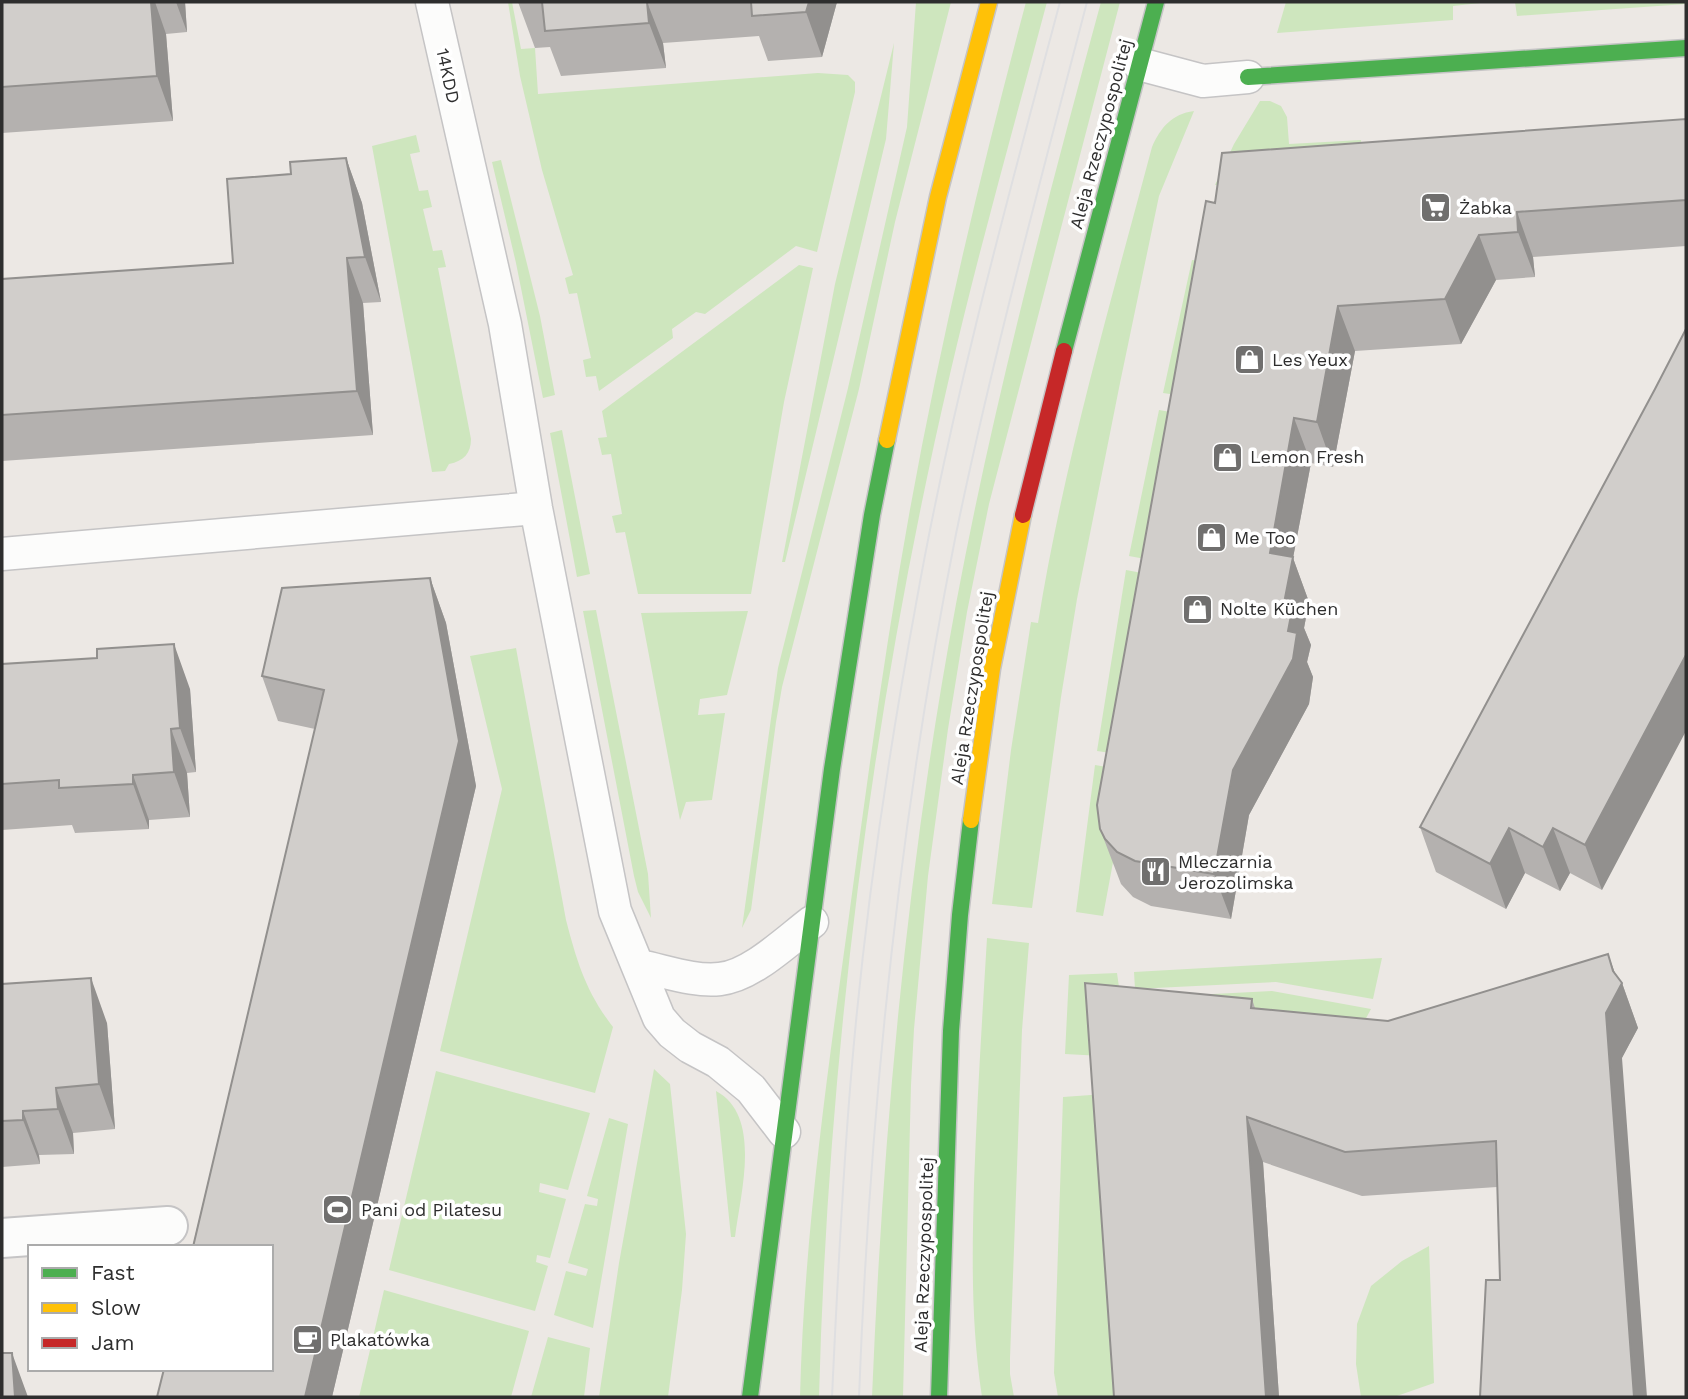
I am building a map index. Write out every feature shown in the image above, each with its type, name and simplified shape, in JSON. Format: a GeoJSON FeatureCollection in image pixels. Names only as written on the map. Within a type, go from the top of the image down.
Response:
{"type":"FeatureCollection","features":[{"type":"Feature","properties":{"kind":"street"},"geometry":{"type":"LineString","coordinates":[[750,1397],[847,664],[881,465],[938,197],[989,2]]}},
{"type":"Feature","properties":{"kind":"street","name":"Aleja Rzeczypospolitej"},"geometry":{"type":"LineString","coordinates":[[939,1397],[951,1031],[960,915],[990,682],[1030,481],[1156,2]]}},
{"type":"Feature","properties":{"kind":"street"},"geometry":{"type":"LineString","coordinates":[[1248,78],[1686,48]]}},
{"type":"Feature","properties":{"kind":"street"},"geometry":{"type":"LineString","coordinates":[[2,1238],[168,1226]]}},
{"type":"Feature","properties":{"kind":"lane","name":"14KDD"},"geometry":{"type":"LineString","coordinates":[[432,2],[505,324],[536,508],[610,891],[621,931],[639,966],[659,1018],[672,1033],[751,1089],[784,1132]]}},
{"type":"Feature","properties":{"kind":"lane"},"geometry":{"type":"LineString","coordinates":[[1139,64],[1203,81],[1248,78]]}},
{"type":"Feature","properties":{"kind":"lane"},"geometry":{"type":"LineString","coordinates":[[2,554],[536,508]]}},
{"type":"Feature","properties":{"kind":"lane"},"geometry":{"type":"LineString","coordinates":[[639,966],[704,979],[728,978],[751,968],[812,922]]}},
{"type":"Feature","properties":{"kind":"green space"},"geometry":{"type":"Polygon","coordinates":[[[508,2],[512,2],[521,49],[535,48],[538,94],[818,73],[848,75],[855,82],[855,92],[817,252],[796,246],[705,314],[696,312],[672,329],[673,338],[599,391],[596,376],[586,377],[583,360],[591,358],[577,293],[569,294],[565,278],[573,275],[542,170],[520,76],[508,2]]]}},
{"type":"Feature","properties":{"kind":"green space"},"geometry":{"type":"Polygon","coordinates":[[[916,2],[951,2],[895,222],[859,389],[782,687],[751,910],[742,928],[778,668],[848,388],[907,127],[916,2]]]}},
{"type":"Feature","properties":{"kind":"green space"},"geometry":{"type":"Polygon","coordinates":[[[1026,2],[1047,2],[950,374],[922,500],[877,754],[844,1011],[832,1140],[819,1397],[800,1397],[806,1276],[818,1156],[892,615],[921,450],[948,321],[977,193],[1026,2]]]}},
{"type":"Feature","properties":{"kind":"green space"},"geometry":{"type":"Polygon","coordinates":[[[1101,2],[1120,2],[989,504],[967,612],[928,876],[914,1029],[903,1397],[872,1397],[890,1098],[911,900],[939,702],[971,528],[1004,377],[1101,2]]]}},
{"type":"Feature","properties":{"kind":"green space"},"geometry":{"type":"Polygon","coordinates":[[[1286,2],[1489,2],[1453,6],[1453,20],[1277,33],[1286,2]]]}},
{"type":"Feature","properties":{"kind":"green space"},"geometry":{"type":"Polygon","coordinates":[[[1515,2],[1686,2],[1686,4],[1517,16],[1515,2]]]}},
{"type":"Feature","properties":{"kind":"green space"},"geometry":{"type":"Polygon","coordinates":[[[894,43],[886,139],[785,562],[782,562],[835,284],[894,43]]]}},
{"type":"Feature","properties":{"kind":"green space"},"geometry":{"type":"Polygon","coordinates":[[[1260,101],[1270,101],[1281,106],[1287,117],[1289,144],[1361,140],[1363,173],[1215,185],[1234,144],[1260,101]]]}},
{"type":"Feature","properties":{"kind":"green space"},"geometry":{"type":"Polygon","coordinates":[[[1194,111],[1159,196],[1120,383],[1077,599],[1032,908],[992,904],[1011,750],[1031,622],[1038,623],[1061,503],[1089,384],[1152,147],[1159,133],[1173,118],[1194,111]]]}},
{"type":"Feature","properties":{"kind":"green space"},"geometry":{"type":"Polygon","coordinates":[[[416,135],[420,152],[410,154],[419,191],[428,190],[432,207],[423,209],[433,251],[442,250],[446,267],[438,268],[471,439],[470,448],[463,458],[449,464],[445,471],[432,472],[372,146],[416,135]]]}},
{"type":"Feature","properties":{"kind":"green space"},"geometry":{"type":"Polygon","coordinates":[[[501,160],[540,316],[555,395],[543,398],[516,263],[492,162],[501,160]]]}},
{"type":"Feature","properties":{"kind":"green space"},"geometry":{"type":"Polygon","coordinates":[[[1192,260],[1220,263],[1197,398],[1163,393],[1192,260]]]}},
{"type":"Feature","properties":{"kind":"green space"},"geometry":{"type":"Polygon","coordinates":[[[799,265],[813,268],[784,402],[751,594],[638,594],[625,532],[616,533],[612,516],[622,514],[611,454],[602,455],[598,438],[607,437],[602,411],[799,265]]]}},
{"type":"Feature","properties":{"kind":"green space"},"geometry":{"type":"Polygon","coordinates":[[[1159,410],[1194,416],[1167,563],[1129,556],[1159,410]]]}},
{"type":"Feature","properties":{"kind":"green space"},"geometry":{"type":"Polygon","coordinates":[[[562,430],[590,574],[577,577],[550,433],[562,430]]]}},
{"type":"Feature","properties":{"kind":"green space"},"geometry":{"type":"Polygon","coordinates":[[[1126,570],[1164,577],[1132,756],[1097,751],[1126,570]]]}},
{"type":"Feature","properties":{"kind":"green space"},"geometry":{"type":"Polygon","coordinates":[[[596,610],[648,874],[651,918],[638,892],[634,876],[583,611],[596,610]]]}},
{"type":"Feature","properties":{"kind":"green space"},"geometry":{"type":"Polygon","coordinates":[[[748,611],[727,695],[700,699],[698,715],[725,713],[712,800],[686,802],[680,820],[641,613],[748,611]]]}},
{"type":"Feature","properties":{"kind":"green space"},"geometry":{"type":"Polygon","coordinates":[[[516,648],[566,920],[583,976],[613,1027],[595,1093],[440,1051],[502,789],[470,656],[516,648]]]}},
{"type":"Feature","properties":{"kind":"green space"},"geometry":{"type":"Polygon","coordinates":[[[1095,765],[1130,771],[1103,916],[1076,912],[1095,765]]]}},
{"type":"Feature","properties":{"kind":"green space"},"geometry":{"type":"Polygon","coordinates":[[[987,938],[1029,943],[1022,1030],[1010,1358],[1014,1397],[982,1397],[974,1317],[974,1184],[987,938]]]}},
{"type":"Feature","properties":{"kind":"green space"},"geometry":{"type":"Polygon","coordinates":[[[1382,958],[1373,999],[1276,982],[1135,989],[1134,972],[1382,958]]]}},
{"type":"Feature","properties":{"kind":"green space"},"geometry":{"type":"Polygon","coordinates":[[[1117,973],[1119,987],[1135,998],[1272,991],[1371,1009],[1358,1033],[1102,1056],[1065,1054],[1069,975],[1117,973]]]}},
{"type":"Feature","properties":{"kind":"green space"},"geometry":{"type":"Polygon","coordinates":[[[654,1069],[670,1084],[686,1234],[682,1290],[668,1397],[599,1397],[619,1263],[654,1069]]]}},
{"type":"Feature","properties":{"kind":"green space"},"geometry":{"type":"Polygon","coordinates":[[[436,1071],[590,1113],[568,1190],[540,1183],[539,1192],[566,1199],[550,1258],[537,1255],[536,1262],[548,1266],[535,1311],[389,1270],[436,1071]]]}},
{"type":"Feature","properties":{"kind":"green space"},"geometry":{"type":"Polygon","coordinates":[[[716,1091],[731,1103],[740,1118],[744,1137],[744,1179],[735,1237],[731,1237],[716,1091]]]}},
{"type":"Feature","properties":{"kind":"green space"},"geometry":{"type":"Polygon","coordinates":[[[1105,1094],[1127,1397],[1058,1397],[1054,1373],[1063,1097],[1105,1094]]]}},
{"type":"Feature","properties":{"kind":"green space"},"geometry":{"type":"Polygon","coordinates":[[[609,1118],[628,1124],[593,1328],[554,1315],[566,1271],[586,1276],[588,1269],[568,1263],[585,1204],[597,1206],[598,1199],[587,1196],[609,1118]]]}},
{"type":"Feature","properties":{"kind":"green space"},"geometry":{"type":"Polygon","coordinates":[[[1429,1246],[1434,1383],[1394,1397],[1361,1397],[1356,1364],[1357,1324],[1371,1286],[1402,1261],[1429,1246]]]}},
{"type":"Feature","properties":{"kind":"green space"},"geometry":{"type":"Polygon","coordinates":[[[384,1290],[529,1331],[511,1397],[359,1397],[384,1290]]]}},
{"type":"Feature","properties":{"kind":"green space"},"geometry":{"type":"Polygon","coordinates":[[[548,1337],[590,1348],[584,1397],[531,1397],[548,1337]]]}},
{"type":"Feature","properties":{"kind":"building"},"geometry":{"type":"Polygon","coordinates":[[[2,2],[151,2],[157,76],[2,87],[2,2]]]}},
{"type":"Feature","properties":{"kind":"building"},"geometry":{"type":"Polygon","coordinates":[[[542,2],[647,2],[649,23],[545,31],[542,2]]]}},
{"type":"Feature","properties":{"kind":"building"},"geometry":{"type":"Polygon","coordinates":[[[751,2],[809,2],[806,12],[752,16],[751,2]]]}},
{"type":"Feature","properties":{"kind":"building"},"geometry":{"type":"Polygon","coordinates":[[[1686,119],[1686,200],[1517,212],[1518,232],[1479,235],[1445,299],[1338,306],[1317,422],[1294,418],[1270,553],[1293,557],[1285,598],[1294,600],[1288,631],[1297,633],[1293,659],[1233,770],[1214,874],[1135,861],[1117,852],[1100,829],[1097,805],[1206,201],[1215,203],[1222,153],[1686,119]]]}},
{"type":"Feature","properties":{"kind":"building"},"geometry":{"type":"Polygon","coordinates":[[[346,158],[365,257],[347,258],[357,391],[2,415],[2,279],[233,263],[227,179],[291,174],[290,162],[346,158]]]}},
{"type":"Feature","properties":{"kind":"building"},"geometry":{"type":"Polygon","coordinates":[[[1686,329],[1686,655],[1585,845],[1553,828],[1543,847],[1509,828],[1490,864],[1420,827],[1686,329]]]}},
{"type":"Feature","properties":{"kind":"building"},"geometry":{"type":"Polygon","coordinates":[[[430,578],[459,741],[305,1397],[157,1397],[164,1371],[273,1371],[273,1245],[193,1245],[324,690],[262,676],[282,588],[430,578]]]}},
{"type":"Feature","properties":{"kind":"building"},"geometry":{"type":"Polygon","coordinates":[[[174,644],[180,728],[171,729],[174,772],[133,775],[133,784],[59,788],[59,780],[2,784],[2,664],[97,658],[97,649],[174,644]]]}},
{"type":"Feature","properties":{"kind":"building"},"geometry":{"type":"Polygon","coordinates":[[[1608,954],[1613,971],[1622,983],[1606,1013],[1634,1397],[1480,1397],[1486,1280],[1500,1280],[1496,1141],[1345,1152],[1247,1117],[1266,1397],[1114,1397],[1085,983],[1252,999],[1251,1008],[1388,1021],[1608,954]]]}},
{"type":"Feature","properties":{"kind":"building"},"geometry":{"type":"Polygon","coordinates":[[[91,978],[99,1084],[56,1088],[58,1109],[23,1111],[23,1120],[2,1121],[2,984],[91,978]]]}},
{"type":"Feature","properties":{"kind":"building"},"geometry":{"type":"Polygon","coordinates":[[[2,1353],[12,1353],[15,1397],[2,1397],[2,1353]]]}},
{"type":"Feature","properties":{"kind":"tram line"},"geometry":{"type":"LineString","coordinates":[[832,1397],[842,1197],[856,1018],[895,722],[930,528],[963,377],[1060,2]]}},
{"type":"Feature","properties":{"kind":"tram line"},"geometry":{"type":"LineString","coordinates":[[859,1397],[879,1072],[918,748],[970,467],[1018,267],[1087,2]]}},
{"type":"Feature","properties":{"kind":"traffic: fast"},"geometry":{"type":"LineString","coordinates":[[1064,351],[1156,2]]}},
{"type":"Feature","properties":{"kind":"traffic: fast"},"geometry":{"type":"LineString","coordinates":[[1248,77],[1686,48]]}},
{"type":"Feature","properties":{"kind":"traffic: fast"},"geometry":{"type":"LineString","coordinates":[[750,1397],[832,769],[872,515],[887,440]]}},
{"type":"Feature","properties":{"kind":"traffic: fast"},"geometry":{"type":"LineString","coordinates":[[939,1397],[951,1031],[971,820]]}},
{"type":"Feature","properties":{"kind":"traffic: slow"},"geometry":{"type":"LineString","coordinates":[[887,440],[938,197],[989,2]]}},
{"type":"Feature","properties":{"kind":"traffic: slow"},"geometry":{"type":"LineString","coordinates":[[971,820],[992,669],[1023,515]]}},
{"type":"Feature","properties":{"kind":"traffic: jam"},"geometry":{"type":"LineString","coordinates":[[1023,515],[1064,351]]}},
{"type":"Feature","properties":{"kind":"place","name":"Żabka"},"geometry":{"type":"Point","coordinates":[1436,208]}},
{"type":"Feature","properties":{"kind":"place","name":"Les Yeux"},"geometry":{"type":"Point","coordinates":[1249,360]}},
{"type":"Feature","properties":{"kind":"place","name":"Lemon Fresh"},"geometry":{"type":"Point","coordinates":[1227,457]}},
{"type":"Feature","properties":{"kind":"place","name":"Me Too"},"geometry":{"type":"Point","coordinates":[1211,538]}},
{"type":"Feature","properties":{"kind":"place","name":"Nolte Küchen"},"geometry":{"type":"Point","coordinates":[1197,609]}},
{"type":"Feature","properties":{"kind":"place","name":"Mleczarnia Jerozolimska"},"geometry":{"type":"Point","coordinates":[1155,872]}},
{"type":"Feature","properties":{"kind":"place","name":"Pani od Pilatesu"},"geometry":{"type":"Point","coordinates":[338,1210]}},
{"type":"Feature","properties":{"kind":"place","name":"Plakatówka"},"geometry":{"type":"Point","coordinates":[307,1340]}}]}
